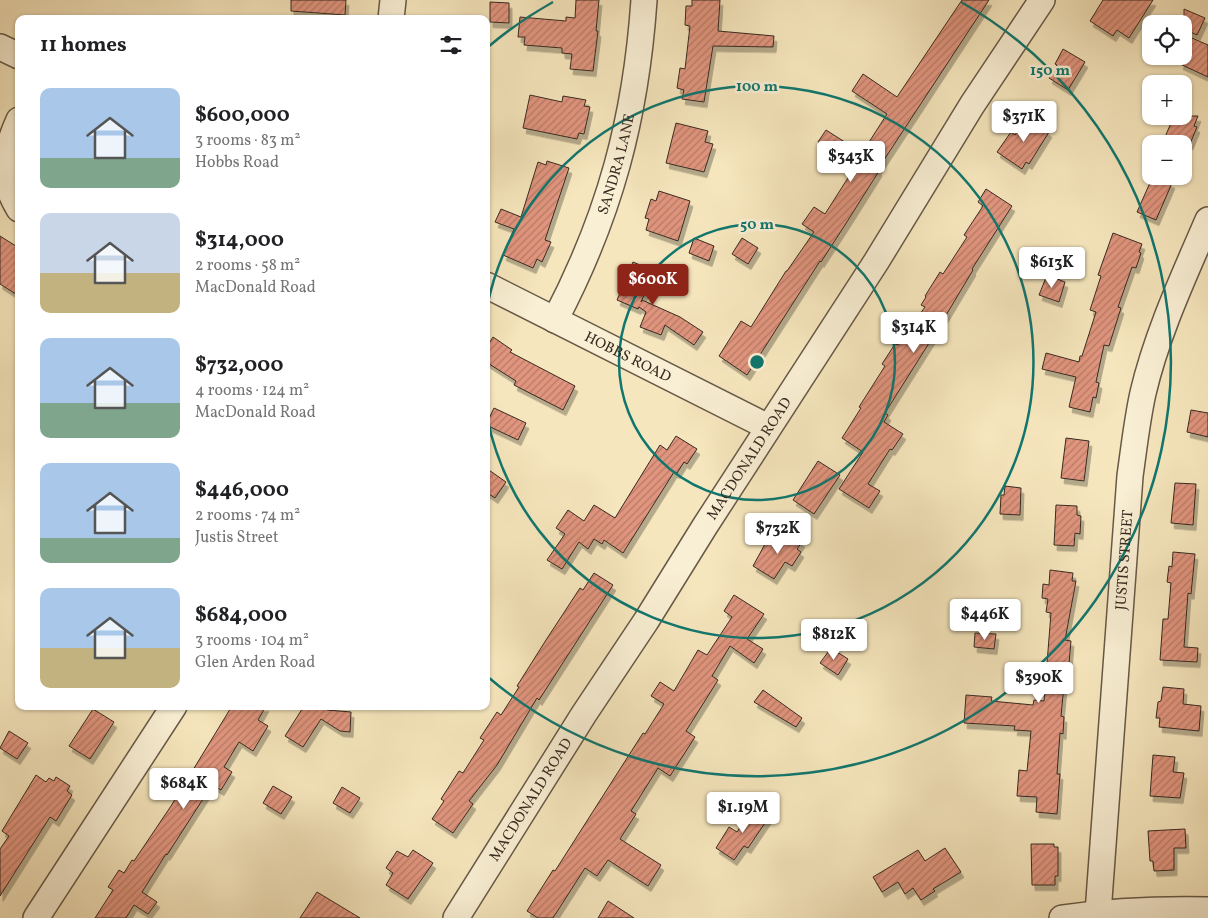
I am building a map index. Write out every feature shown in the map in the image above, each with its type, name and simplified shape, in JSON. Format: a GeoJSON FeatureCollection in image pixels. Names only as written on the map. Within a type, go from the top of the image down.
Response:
{"type":"FeatureCollection","features":[{"type":"Feature","properties":{"kind":"street"},"geometry":{"type":"LineString","coordinates":[[391,15],[393,0]]}},
{"type":"Feature","properties":{"kind":"street","name":"SANDRA LANE"},"geometry":{"type":"LineString","coordinates":[[555,320],[589,249],[621,153],[635,88],[644,0]]}},
{"type":"Feature","properties":{"kind":"street","name":"MACDONALD ROAD"},"geometry":{"type":"LineString","coordinates":[[456,918],[584,714],[646,621],[768,427],[876,262],[972,104],[1042,0]]}},
{"type":"Feature","properties":{"kind":"street"},"geometry":{"type":"LineString","coordinates":[[0,47],[15,54]]}},
{"type":"Feature","properties":{"kind":"street"},"geometry":{"type":"LineString","coordinates":[[15,129],[0,161],[2,188],[15,204]]}},
{"type":"Feature","properties":{"kind":"street","name":"JUSTIS STREET"},"geometry":{"type":"LineString","coordinates":[[1098,913],[1130,476],[1136,429],[1157,347],[1208,220]]}},
{"type":"Feature","properties":{"kind":"street","name":"HOBBS ROAD"},"geometry":{"type":"LineString","coordinates":[[490,287],[768,427]]}},
{"type":"Feature","properties":{"kind":"street"},"geometry":{"type":"LineString","coordinates":[[36,918],[171,710]]}},
{"type":"Feature","properties":{"kind":"street"},"geometry":{"type":"LineString","coordinates":[[1062,918],[1151,909],[1208,910]]}},
{"type":"Feature","properties":{"kind":"building"},"geometry":{"type":"Polygon","coordinates":[[[291,0],[346,0],[345,15],[291,11],[291,0]]]}},
{"type":"Feature","properties":{"kind":"building"},"geometry":{"type":"Polygon","coordinates":[[[576,0],[599,0],[596,31],[598,31],[593,71],[570,69],[572,54],[562,53],[562,48],[524,45],[525,37],[518,37],[520,17],[566,21],[566,17],[575,18],[576,0]]]}},
{"type":"Feature","properties":{"kind":"building"},"geometry":{"type":"Polygon","coordinates":[[[692,0],[720,0],[718,31],[774,36],[773,47],[713,46],[704,102],[682,99],[684,90],[677,88],[680,68],[685,69],[690,26],[685,25],[686,6],[692,6],[692,0]]]}},
{"type":"Feature","properties":{"kind":"building"},"geometry":{"type":"Polygon","coordinates":[[[962,0],[989,0],[878,169],[879,171],[845,225],[747,375],[719,356],[741,321],[751,327],[786,271],[814,232],[802,224],[814,207],[825,214],[853,170],[848,167],[850,163],[818,142],[826,130],[862,153],[887,114],[852,91],[863,74],[897,97],[962,0]]]}},
{"type":"Feature","properties":{"kind":"building"},"geometry":{"type":"Polygon","coordinates":[[[1103,0],[1153,0],[1129,38],[1117,30],[1113,36],[1090,21],[1103,0]]]}},
{"type":"Feature","properties":{"kind":"building"},"geometry":{"type":"Polygon","coordinates":[[[490,2],[509,3],[509,23],[490,22],[490,2]]]}},
{"type":"Feature","properties":{"kind":"building"},"geometry":{"type":"Polygon","coordinates":[[[1184,9],[1205,18],[1197,35],[1192,33],[1192,15],[1184,15],[1184,9]]]}},
{"type":"Feature","properties":{"kind":"building"},"geometry":{"type":"Polygon","coordinates":[[[1192,38],[1208,45],[1208,77],[1182,65],[1192,65],[1192,38]]]}},
{"type":"Feature","properties":{"kind":"building"},"geometry":{"type":"Polygon","coordinates":[[[1063,49],[1085,62],[1068,90],[1049,78],[1057,65],[1055,64],[1063,49]]]}},
{"type":"Feature","properties":{"kind":"building"},"geometry":{"type":"Polygon","coordinates":[[[530,95],[562,102],[563,96],[586,100],[584,106],[590,107],[584,134],[579,133],[577,139],[523,128],[530,95]]]}},
{"type":"Feature","properties":{"kind":"building"},"geometry":{"type":"Polygon","coordinates":[[[1192,116],[1198,116],[1194,126],[1197,127],[1192,139],[1192,135],[1166,135],[1170,125],[1192,125],[1192,116]]]}},
{"type":"Feature","properties":{"kind":"building"},"geometry":{"type":"Polygon","coordinates":[[[1026,117],[1049,132],[1029,164],[1026,162],[1022,169],[997,152],[1011,132],[1015,135],[1026,117]]]}},
{"type":"Feature","properties":{"kind":"building"},"geometry":{"type":"Polygon","coordinates":[[[676,123],[708,131],[705,142],[713,144],[704,172],[666,163],[676,123]]]}},
{"type":"Feature","properties":{"kind":"building"},"geometry":{"type":"Polygon","coordinates":[[[547,161],[569,168],[545,240],[551,242],[542,262],[537,259],[533,268],[503,255],[514,229],[495,222],[501,209],[521,217],[538,162],[546,165],[547,161]]]}},
{"type":"Feature","properties":{"kind":"building"},"geometry":{"type":"Polygon","coordinates":[[[1149,185],[1171,185],[1156,220],[1137,212],[1149,185]]]}},
{"type":"Feature","properties":{"kind":"building"},"geometry":{"type":"Polygon","coordinates":[[[986,189],[1012,206],[885,413],[888,415],[884,422],[903,434],[892,450],[890,449],[868,484],[880,491],[869,508],[839,489],[863,452],[842,438],[885,366],[882,364],[895,344],[898,345],[925,307],[921,305],[925,296],[940,272],[943,274],[967,237],[964,235],[983,206],[978,202],[986,189]]]}},
{"type":"Feature","properties":{"kind":"building"},"geometry":{"type":"Polygon","coordinates":[[[659,191],[690,201],[678,241],[646,230],[649,219],[645,218],[651,199],[656,201],[659,191]]]}},
{"type":"Feature","properties":{"kind":"building"},"geometry":{"type":"Polygon","coordinates":[[[1113,233],[1142,244],[1139,252],[1141,253],[1136,268],[1132,267],[1118,307],[1121,308],[1109,346],[1104,345],[1096,382],[1099,383],[1096,398],[1093,397],[1090,412],[1069,407],[1076,377],[1042,369],[1046,353],[1079,362],[1096,312],[1090,310],[1101,276],[1098,275],[1113,233]]]}},
{"type":"Feature","properties":{"kind":"building"},"geometry":{"type":"Polygon","coordinates":[[[0,236],[15,245],[15,293],[0,284],[0,236]]]}},
{"type":"Feature","properties":{"kind":"building"},"geometry":{"type":"Polygon","coordinates":[[[694,238],[714,246],[709,261],[689,253],[694,238]]]}},
{"type":"Feature","properties":{"kind":"building"},"geometry":{"type":"Polygon","coordinates":[[[742,238],[758,248],[748,264],[732,254],[742,238]]]}},
{"type":"Feature","properties":{"kind":"building"},"geometry":{"type":"Polygon","coordinates":[[[633,262],[654,271],[641,302],[642,300],[680,317],[703,332],[694,345],[665,325],[661,335],[640,327],[646,312],[639,307],[638,309],[617,300],[633,262]]]}},
{"type":"Feature","properties":{"kind":"building"},"geometry":{"type":"Polygon","coordinates":[[[1047,275],[1065,282],[1059,302],[1039,295],[1047,275]]]}},
{"type":"Feature","properties":{"kind":"building"},"geometry":{"type":"Polygon","coordinates":[[[493,337],[512,350],[510,352],[575,386],[563,410],[514,385],[516,381],[490,365],[490,342],[493,337]]]}},
{"type":"Feature","properties":{"kind":"building"},"geometry":{"type":"Polygon","coordinates":[[[494,408],[526,423],[518,440],[490,427],[490,416],[494,408]]]}},
{"type":"Feature","properties":{"kind":"building"},"geometry":{"type":"Polygon","coordinates":[[[1191,410],[1208,413],[1208,437],[1187,432],[1191,410]]]}},
{"type":"Feature","properties":{"kind":"building"},"geometry":{"type":"Polygon","coordinates":[[[676,436],[697,449],[687,464],[684,462],[677,473],[674,472],[623,553],[604,540],[602,544],[594,539],[588,549],[579,542],[562,569],[547,560],[565,534],[556,528],[568,510],[584,521],[594,505],[615,518],[660,445],[667,450],[676,436]]]}},
{"type":"Feature","properties":{"kind":"building"},"geometry":{"type":"Polygon","coordinates":[[[1066,438],[1089,441],[1084,481],[1061,478],[1066,438]]]}},
{"type":"Feature","properties":{"kind":"building"},"geometry":{"type":"Polygon","coordinates":[[[818,461],[840,475],[814,514],[793,500],[818,461]]]}},
{"type":"Feature","properties":{"kind":"building"},"geometry":{"type":"Polygon","coordinates":[[[490,471],[506,482],[495,498],[490,495],[490,471]]]}},
{"type":"Feature","properties":{"kind":"building"},"geometry":{"type":"Polygon","coordinates":[[[1175,483],[1196,484],[1193,525],[1171,523],[1175,483]]]}},
{"type":"Feature","properties":{"kind":"building"},"geometry":{"type":"Polygon","coordinates":[[[1005,486],[1021,488],[1020,515],[1000,514],[1001,495],[1004,495],[1005,486]]]}},
{"type":"Feature","properties":{"kind":"building"},"geometry":{"type":"Polygon","coordinates":[[[1056,505],[1077,506],[1077,515],[1081,516],[1080,534],[1075,533],[1074,546],[1054,545],[1056,505]]]}},
{"type":"Feature","properties":{"kind":"building"},"geometry":{"type":"Polygon","coordinates":[[[786,532],[802,542],[797,549],[801,552],[792,566],[785,562],[774,579],[753,566],[770,535],[780,541],[786,532]]]}},
{"type":"Feature","properties":{"kind":"building"},"geometry":{"type":"Polygon","coordinates":[[[1173,552],[1195,554],[1191,594],[1188,593],[1184,647],[1198,648],[1197,662],[1160,660],[1163,619],[1168,619],[1171,583],[1167,582],[1169,566],[1172,567],[1173,552]]]}},
{"type":"Feature","properties":{"kind":"building"},"geometry":{"type":"Polygon","coordinates":[[[1050,570],[1073,573],[1072,581],[1076,581],[1065,640],[1071,641],[1067,686],[1064,685],[1061,716],[1064,717],[1063,734],[1060,733],[1057,774],[1060,774],[1057,814],[1036,812],[1037,797],[1017,796],[1019,770],[1027,771],[1031,731],[1014,730],[1015,726],[964,723],[966,695],[992,697],[991,701],[1033,705],[1034,700],[1044,701],[1051,613],[1046,612],[1048,599],[1042,598],[1043,584],[1049,585],[1050,570]]]}},
{"type":"Feature","properties":{"kind":"building"},"geometry":{"type":"Polygon","coordinates":[[[594,573],[613,585],[539,700],[537,698],[497,765],[469,801],[473,804],[453,833],[432,819],[444,801],[441,799],[459,771],[463,773],[484,740],[480,738],[497,712],[501,715],[519,687],[517,686],[580,588],[583,590],[594,573]]]}},
{"type":"Feature","properties":{"kind":"building"},"geometry":{"type":"Polygon","coordinates":[[[734,595],[764,614],[747,639],[763,649],[754,663],[730,646],[712,676],[718,680],[686,731],[695,737],[670,776],[658,768],[631,811],[636,814],[620,839],[661,865],[648,886],[608,860],[597,876],[585,868],[553,918],[538,918],[527,911],[553,870],[555,871],[643,733],[645,734],[664,704],[651,696],[660,682],[674,691],[698,650],[707,655],[732,617],[724,611],[734,595]]]}},
{"type":"Feature","properties":{"kind":"building"},"geometry":{"type":"Polygon","coordinates":[[[975,633],[996,634],[994,649],[974,647],[975,633]]]}},
{"type":"Feature","properties":{"kind":"building"},"geometry":{"type":"Polygon","coordinates":[[[831,648],[848,659],[838,675],[820,663],[831,648]]]}},
{"type":"Feature","properties":{"kind":"building"},"geometry":{"type":"Polygon","coordinates":[[[1163,687],[1184,689],[1183,704],[1201,706],[1199,731],[1159,727],[1160,718],[1156,718],[1158,702],[1161,701],[1163,687]]]}},
{"type":"Feature","properties":{"kind":"building"},"geometry":{"type":"Polygon","coordinates":[[[763,690],[802,718],[796,727],[754,702],[763,690]]]}},
{"type":"Feature","properties":{"kind":"building"},"geometry":{"type":"Polygon","coordinates":[[[92,710],[114,722],[90,759],[69,746],[92,710]]]}},
{"type":"Feature","properties":{"kind":"building"},"geometry":{"type":"Polygon","coordinates":[[[230,710],[264,710],[258,720],[268,726],[253,751],[239,742],[224,767],[232,772],[221,790],[212,785],[142,892],[157,902],[148,914],[134,905],[126,918],[95,918],[113,890],[108,887],[119,870],[124,873],[132,860],[134,861],[171,806],[230,710]]]}},
{"type":"Feature","properties":{"kind":"building"},"geometry":{"type":"Polygon","coordinates":[[[301,710],[351,712],[350,732],[340,731],[321,719],[303,747],[285,736],[301,710]]]}},
{"type":"Feature","properties":{"kind":"building"},"geometry":{"type":"Polygon","coordinates":[[[9,731],[28,743],[17,759],[0,748],[9,731]]]}},
{"type":"Feature","properties":{"kind":"building"},"geometry":{"type":"Polygon","coordinates":[[[1153,755],[1175,757],[1173,772],[1184,773],[1180,798],[1150,796],[1153,755]]]}},
{"type":"Feature","properties":{"kind":"building"},"geometry":{"type":"Polygon","coordinates":[[[36,775],[46,782],[49,778],[54,781],[56,777],[70,786],[67,791],[72,795],[56,821],[50,817],[0,896],[0,849],[9,836],[2,831],[36,775]]]}},
{"type":"Feature","properties":{"kind":"building"},"geometry":{"type":"Polygon","coordinates":[[[273,786],[292,797],[281,814],[263,803],[273,786]]]}},
{"type":"Feature","properties":{"kind":"building"},"geometry":{"type":"Polygon","coordinates":[[[342,787],[360,798],[350,813],[333,803],[342,787]]]}},
{"type":"Feature","properties":{"kind":"building"},"geometry":{"type":"Polygon","coordinates":[[[753,807],[769,817],[748,848],[744,846],[734,860],[716,848],[729,827],[737,832],[753,807]]]}},
{"type":"Feature","properties":{"kind":"building"},"geometry":{"type":"Polygon","coordinates":[[[1185,829],[1186,848],[1174,848],[1174,870],[1154,871],[1153,861],[1150,861],[1148,831],[1185,829]]]}},
{"type":"Feature","properties":{"kind":"building"},"geometry":{"type":"Polygon","coordinates":[[[1031,844],[1054,844],[1054,847],[1058,847],[1058,876],[1055,876],[1055,885],[1032,885],[1031,844]]]}},
{"type":"Feature","properties":{"kind":"building"},"geometry":{"type":"Polygon","coordinates":[[[945,848],[961,872],[933,889],[935,891],[921,900],[913,888],[905,894],[898,882],[882,892],[873,877],[918,850],[925,861],[945,848]]]}},
{"type":"Feature","properties":{"kind":"building"},"geometry":{"type":"Polygon","coordinates":[[[413,850],[433,863],[408,899],[386,885],[393,873],[386,868],[397,851],[408,857],[413,850]]]}},
{"type":"Feature","properties":{"kind":"building"},"geometry":{"type":"Polygon","coordinates":[[[317,892],[360,918],[300,918],[317,892]]]}},
{"type":"Feature","properties":{"kind":"building"},"geometry":{"type":"Polygon","coordinates":[[[608,901],[634,918],[598,918],[608,901]]]}}]}
